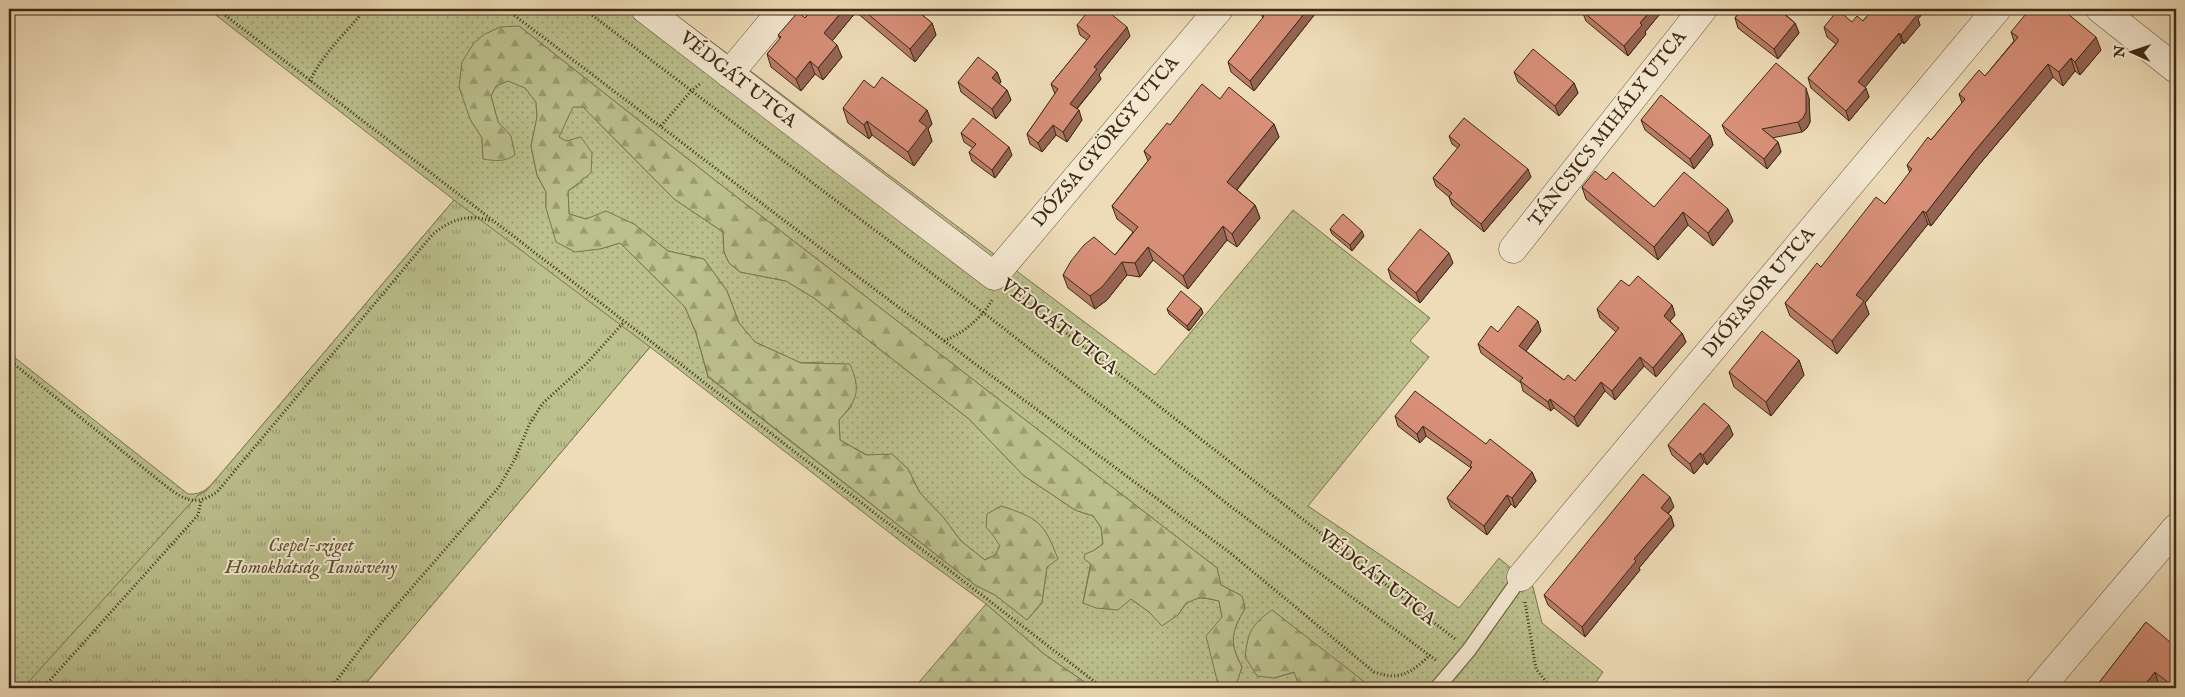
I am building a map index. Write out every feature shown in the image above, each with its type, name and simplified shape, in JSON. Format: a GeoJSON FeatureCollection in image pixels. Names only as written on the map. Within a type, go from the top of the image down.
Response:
{"type":"FeatureCollection","features":[{"type":"Feature","properties":{"kind":"street","name":"VÉDGÁT UTCA"},"geometry":{"type":"LineString","coordinates":[[646,9],[998,279]]}},
{"type":"Feature","properties":{"kind":"street"},"geometry":{"type":"LineString","coordinates":[[729,74],[783,9]]}},
{"type":"Feature","properties":{"kind":"street","name":"DÓZSA GYÖRGY UTCA"},"geometry":{"type":"LineString","coordinates":[[998,279],[1219,9]]}},
{"type":"Feature","properties":{"kind":"street","name":"TÁNCSICS MIHÁLY UTCA"},"geometry":{"type":"LineString","coordinates":[[1513,249],[1703,9]]}},
{"type":"Feature","properties":{"kind":"street","name":"DIÓFASOR UTCA"},"geometry":{"type":"LineString","coordinates":[[1521,577],[1997,9]]}},
{"type":"Feature","properties":{"kind":"street"},"geometry":{"type":"LineString","coordinates":[[2100,9],[2176,69]]}},
{"type":"Feature","properties":{"kind":"street"},"geometry":{"type":"LineString","coordinates":[[2040,688],[2176,528]]}},
{"type":"Feature","properties":{"kind":"lane"},"geometry":{"type":"LineString","coordinates":[[1437,688],[1469,650],[1521,577]]}},
{"type":"Feature","properties":{"kind":"path"},"geometry":{"type":"LineString","coordinates":[[217,9],[1103,688]]}},
{"type":"Feature","properties":{"kind":"path"},"geometry":{"type":"LineString","coordinates":[[310,81],[336,41],[353,25],[365,9]]}},
{"type":"Feature","properties":{"kind":"path"},"geometry":{"type":"LineString","coordinates":[[506,9],[944,341],[1230,552],[1374,672],[1394,677],[1406,674],[1430,655]]}},
{"type":"Feature","properties":{"kind":"path"},"geometry":{"type":"LineString","coordinates":[[584,9],[984,313],[1234,509],[1451,671]]}},
{"type":"Feature","properties":{"kind":"path"},"geometry":{"type":"LineString","coordinates":[[661,126],[692,91],[715,72],[729,74]]}},
{"type":"Feature","properties":{"kind":"path"},"geometry":{"type":"LineString","coordinates":[[9,360],[172,491],[190,500],[200,501],[217,492],[433,234],[450,222],[459,219],[484,218],[494,222]]}},
{"type":"Feature","properties":{"kind":"path"},"geometry":{"type":"LineString","coordinates":[[944,341],[955,336],[984,313],[998,279]]}},
{"type":"Feature","properties":{"kind":"path","name":"VÉDGÁT UTCA"},"geometry":{"type":"LineString","coordinates":[[998,279],[1469,650]]}},
{"type":"Feature","properties":{"kind":"path"},"geometry":{"type":"LineString","coordinates":[[331,688],[370,636],[500,487],[515,459],[529,425],[542,404],[587,363],[624,322]]}},
{"type":"Feature","properties":{"kind":"path"},"geometry":{"type":"LineString","coordinates":[[43,688],[198,515],[200,501]]}},
{"type":"Feature","properties":{"kind":"path"},"geometry":{"type":"LineString","coordinates":[[1521,577],[1536,669],[1551,688]]}},
{"type":"Feature","properties":{"kind":"green space"},"geometry":{"type":"Polygon","coordinates":[[[208,9],[668,9],[1155,375],[1293,210],[1430,318],[1410,341],[1429,357],[1308,506],[1459,608],[1499,558],[1533,587],[1542,623],[1603,672],[1594,685],[1597,688],[1371,688],[1272,610],[1274,678],[1295,672],[1300,688],[1235,688],[1242,667],[1235,650],[1233,637],[1245,608],[1242,596],[1221,585],[1217,568],[716,181],[519,26],[470,119],[482,138],[483,159],[511,136],[498,122],[491,96],[496,86],[508,80],[525,88],[536,102],[537,117],[531,146],[537,175],[546,192],[546,208],[600,249],[620,243],[685,307],[696,333],[708,377],[975,585],[995,595],[1027,620],[1042,603],[1047,567],[986,527],[1001,546],[995,555],[985,560],[961,541],[943,517],[920,493],[908,469],[892,455],[867,455],[840,440],[839,420],[852,406],[823,362],[801,363],[755,342],[739,323],[727,291],[704,259],[668,251],[634,224],[586,219],[569,214],[568,191],[582,182],[566,141],[558,137],[573,106],[583,107],[674,199],[723,232],[724,252],[729,263],[740,272],[786,281],[814,298],[969,419],[1023,475],[1075,510],[1093,516],[1101,527],[1103,544],[1093,551],[1083,603],[1131,599],[1149,612],[1178,615],[1187,604],[1195,599],[1205,598],[1219,601],[1222,617],[1214,663],[1219,688],[1093,688],[1044,654],[986,604],[908,547],[650,347],[362,688],[9,688],[9,353],[188,494],[202,492],[219,476],[454,200],[208,9]]]}},
{"type":"Feature","properties":{"kind":"green space"},"geometry":{"type":"Polygon","coordinates":[[[519,26],[716,181],[1217,568],[1221,585],[1242,596],[1245,608],[1233,637],[1235,650],[1242,667],[1235,688],[1219,688],[1206,636],[1222,617],[1219,601],[1201,597],[1186,603],[1178,615],[1162,626],[1149,612],[1131,599],[1118,610],[1096,608],[1083,603],[1091,564],[1084,559],[1085,554],[1103,544],[1101,527],[1093,516],[1075,510],[1023,475],[969,419],[814,298],[786,281],[740,272],[729,263],[724,252],[723,232],[674,199],[583,107],[573,107],[559,137],[566,141],[581,137],[592,153],[591,173],[568,191],[569,214],[586,219],[606,211],[634,224],[668,251],[704,259],[727,291],[739,323],[755,342],[801,363],[850,364],[856,381],[856,394],[854,400],[839,420],[840,440],[866,455],[892,454],[908,469],[920,493],[943,517],[961,541],[985,560],[995,555],[1000,546],[986,527],[987,514],[1001,506],[1032,518],[1044,529],[1058,559],[1047,567],[1042,602],[1027,620],[995,595],[975,585],[708,376],[696,333],[685,307],[620,243],[600,249],[575,252],[556,242],[546,208],[546,192],[537,175],[531,146],[537,117],[536,102],[525,88],[508,81],[496,86],[491,96],[498,122],[511,136],[515,155],[500,160],[483,159],[482,138],[470,119],[459,87],[462,62],[474,43],[483,35],[500,27],[519,26]]]}},
{"type":"Feature","properties":{"kind":"green space","name":"Csepel-sziget Homokhátság Tanösvény"},"geometry":{"type":"Polygon","coordinates":[[[454,200],[650,347],[362,688],[23,688],[198,495],[206,491],[454,200]]]}},
{"type":"Feature","properties":{"kind":"green space"},"geometry":{"type":"Polygon","coordinates":[[[986,604],[1044,654],[1093,688],[914,688],[986,604]]]}},
{"type":"Feature","properties":{"kind":"green space"},"geometry":{"type":"Polygon","coordinates":[[[1272,610],[1371,688],[1300,688],[1294,672],[1274,678],[1257,676],[1245,657],[1249,635],[1259,620],[1272,610]]]}},
{"type":"Feature","properties":{"kind":"building"},"geometry":{"type":"Polygon","coordinates":[[[812,9],[844,9],[824,33],[837,45],[818,68],[810,61],[796,79],[767,54],[781,37],[778,35],[798,12],[805,18],[812,9]]]}},
{"type":"Feature","properties":{"kind":"building"},"geometry":{"type":"Polygon","coordinates":[[[862,9],[915,9],[932,23],[910,49],[862,9]]]}},
{"type":"Feature","properties":{"kind":"building"},"geometry":{"type":"Polygon","coordinates":[[[1090,9],[1105,9],[1127,27],[1094,67],[1097,69],[1070,104],[1079,110],[1063,132],[1053,125],[1038,143],[1027,134],[1058,89],[1051,84],[1090,36],[1077,25],[1090,9]]]}},
{"type":"Feature","properties":{"kind":"building"},"geometry":{"type":"Polygon","coordinates":[[[1264,9],[1308,9],[1250,81],[1228,62],[1264,16],[1261,13],[1264,9]]]}},
{"type":"Feature","properties":{"kind":"building"},"geometry":{"type":"Polygon","coordinates":[[[1584,9],[1652,9],[1640,23],[1642,25],[1624,46],[1582,11],[1584,9]]]}},
{"type":"Feature","properties":{"kind":"building"},"geometry":{"type":"Polygon","coordinates":[[[1742,9],[1780,9],[1795,23],[1774,49],[1735,18],[1742,9]]]}},
{"type":"Feature","properties":{"kind":"building"},"geometry":{"type":"Polygon","coordinates":[[[1873,9],[1915,9],[1913,12],[1917,15],[1901,35],[1899,33],[1858,82],[1866,88],[1846,111],[1808,78],[1838,42],[1838,39],[1824,27],[1838,10],[1852,22],[1857,16],[1863,21],[1873,9]]]}},
{"type":"Feature","properties":{"kind":"building"},"geometry":{"type":"Polygon","coordinates":[[[2030,9],[2062,9],[2096,37],[2075,62],[2071,58],[2059,72],[2048,64],[1973,153],[1926,213],[1923,211],[1856,295],[1864,301],[1832,341],[1785,303],[1817,263],[1821,267],[1876,197],[1885,204],[1912,169],[1907,165],[1928,137],[1931,140],[1965,99],[1959,94],[1979,70],[1985,76],[2018,37],[2011,32],[2030,9]]]}},
{"type":"Feature","properties":{"kind":"building"},"geometry":{"type":"Polygon","coordinates":[[[1533,49],[1574,83],[1555,106],[1514,72],[1533,49]]]}},
{"type":"Feature","properties":{"kind":"building"},"geometry":{"type":"Polygon","coordinates":[[[978,57],[997,72],[992,78],[1007,90],[992,109],[958,82],[978,57]]]}},
{"type":"Feature","properties":{"kind":"building"},"geometry":{"type":"Polygon","coordinates":[[[1776,63],[1806,88],[1806,112],[1798,122],[1762,129],[1778,142],[1764,159],[1722,125],[1776,63]]]}},
{"type":"Feature","properties":{"kind":"building"},"geometry":{"type":"Polygon","coordinates":[[[882,77],[927,110],[919,121],[927,127],[908,152],[867,121],[864,125],[843,108],[864,80],[874,88],[882,77]]]}},
{"type":"Feature","properties":{"kind":"building"},"geometry":{"type":"Polygon","coordinates":[[[1202,84],[1220,99],[1229,87],[1274,124],[1227,182],[1255,205],[1232,234],[1223,226],[1183,276],[1148,247],[1135,263],[1122,262],[1102,287],[1090,296],[1063,275],[1084,245],[1094,237],[1115,255],[1138,227],[1112,206],[1151,157],[1144,151],[1167,123],[1170,125],[1202,84]]]}},
{"type":"Feature","properties":{"kind":"building"},"geometry":{"type":"Polygon","coordinates":[[[1661,95],[1710,135],[1690,159],[1641,120],[1661,95]]]}},
{"type":"Feature","properties":{"kind":"building"},"geometry":{"type":"Polygon","coordinates":[[[973,118],[1009,147],[992,170],[969,152],[976,144],[961,133],[973,118]]]}},
{"type":"Feature","properties":{"kind":"building"},"geometry":{"type":"Polygon","coordinates":[[[1464,118],[1528,169],[1481,224],[1449,197],[1452,193],[1433,178],[1460,145],[1449,136],[1464,118]]]}},
{"type":"Feature","properties":{"kind":"building"},"geometry":{"type":"Polygon","coordinates":[[[1595,171],[1606,180],[1613,172],[1654,207],[1684,172],[1728,209],[1708,233],[1683,212],[1654,247],[1582,187],[1595,171]]]}},
{"type":"Feature","properties":{"kind":"building"},"geometry":{"type":"Polygon","coordinates":[[[1343,214],[1362,231],[1350,245],[1330,229],[1343,214]]]}},
{"type":"Feature","properties":{"kind":"building"},"geometry":{"type":"Polygon","coordinates":[[[1420,229],[1449,253],[1416,293],[1388,269],[1420,229]]]}},
{"type":"Feature","properties":{"kind":"building"},"geometry":{"type":"Polygon","coordinates":[[[1638,276],[1672,305],[1664,316],[1682,333],[1653,368],[1640,357],[1612,391],[1601,382],[1574,417],[1550,399],[1548,402],[1520,381],[1523,378],[1478,344],[1491,326],[1498,332],[1518,306],[1538,321],[1519,346],[1564,380],[1568,375],[1575,381],[1619,328],[1597,309],[1621,280],[1629,286],[1638,276]]]}},
{"type":"Feature","properties":{"kind":"building"},"geometry":{"type":"Polygon","coordinates":[[[1181,291],[1201,308],[1187,326],[1167,309],[1181,291]]]}},
{"type":"Feature","properties":{"kind":"building"},"geometry":{"type":"Polygon","coordinates":[[[1762,331],[1799,360],[1766,402],[1729,372],[1762,331]]]}},
{"type":"Feature","properties":{"kind":"building"},"geometry":{"type":"Polygon","coordinates":[[[1415,391],[1486,444],[1490,439],[1532,472],[1512,498],[1507,495],[1484,526],[1447,498],[1472,467],[1470,465],[1472,462],[1423,426],[1417,434],[1395,416],[1415,391]]]}},
{"type":"Feature","properties":{"kind":"building"},"geometry":{"type":"Polygon","coordinates":[[[1704,403],[1729,425],[1703,455],[1700,453],[1690,464],[1668,445],[1704,403]]]}},
{"type":"Feature","properties":{"kind":"building"},"geometry":{"type":"Polygon","coordinates":[[[1643,474],[1670,497],[1661,508],[1671,516],[1634,559],[1636,561],[1582,627],[1544,595],[1643,474]]]}},
{"type":"Feature","properties":{"kind":"building"},"geometry":{"type":"Polygon","coordinates":[[[2146,622],[2176,647],[2176,688],[2155,672],[2142,688],[2095,688],[2146,622]]]}}]}
